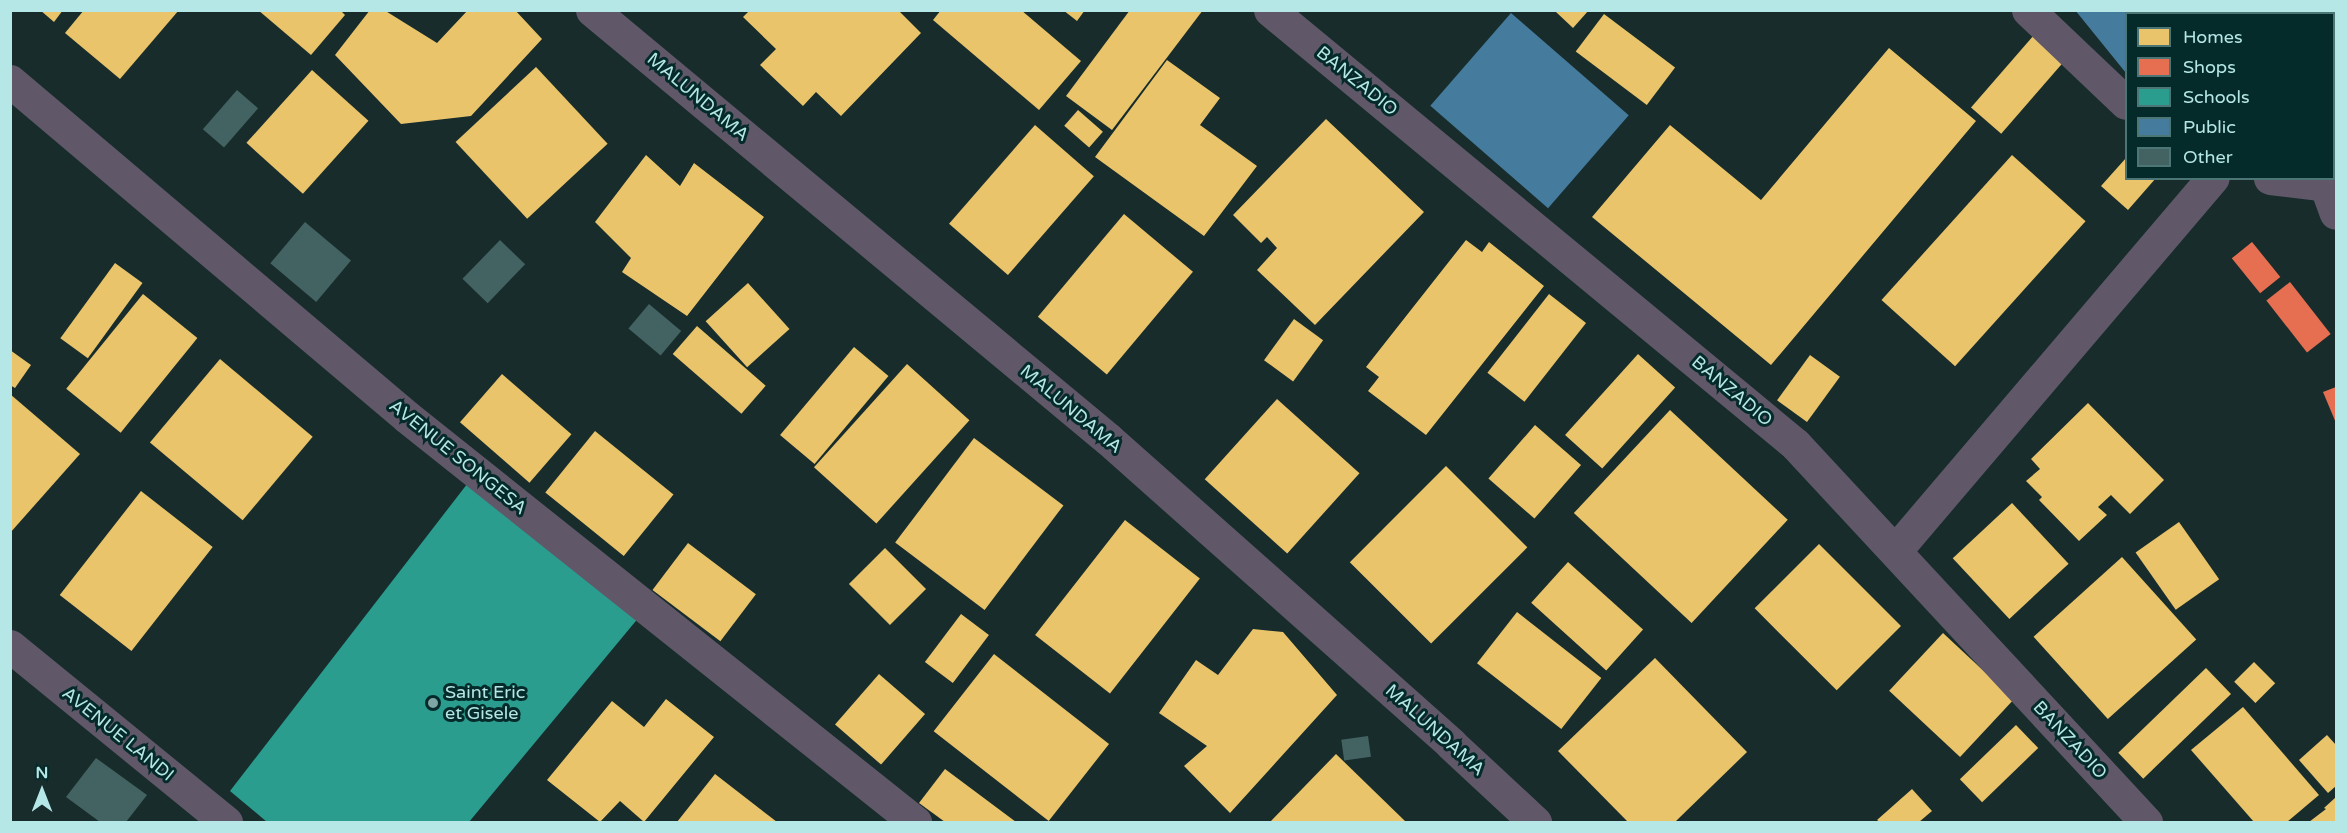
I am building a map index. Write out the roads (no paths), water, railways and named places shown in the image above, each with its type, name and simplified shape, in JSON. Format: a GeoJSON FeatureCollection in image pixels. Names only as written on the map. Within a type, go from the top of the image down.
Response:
{"type":"FeatureCollection","features":[{"type":"Feature","properties":{"kind":"street","name":"MALUNDAMA"},"geometry":{"type":"LineString","coordinates":[[592,10],[1108,439],[1451,744],[1535,822]]}},
{"type":"Feature","properties":{"kind":"street","name":"BANZADIO"},"geometry":{"type":"LineString","coordinates":[[1270,10],[1795,444],[2146,822]]}},
{"type":"Feature","properties":{"kind":"street"},"geometry":{"type":"LineString","coordinates":[[2028,10],[2125,101]]}},
{"type":"Feature","properties":{"kind":"street","name":"AVENUE SONGESA"},"geometry":{"type":"LineString","coordinates":[[10,81],[407,417],[915,822]]}},
{"type":"Feature","properties":{"kind":"street"},"geometry":{"type":"LineString","coordinates":[[1895,551],[2210,180]]}},
{"type":"Feature","properties":{"kind":"street"},"geometry":{"type":"LineString","coordinates":[[2278,180],[2329,192]]}},
{"type":"Feature","properties":{"kind":"street","name":"AVENUE LANDI"},"geometry":{"type":"LineString","coordinates":[[10,646],[226,822]]}},
{"type":"Feature","properties":{"kind":"place","name":"Saint Eric et Gisele"},"geometry":{"type":"Point","coordinates":[433,703]}}]}
